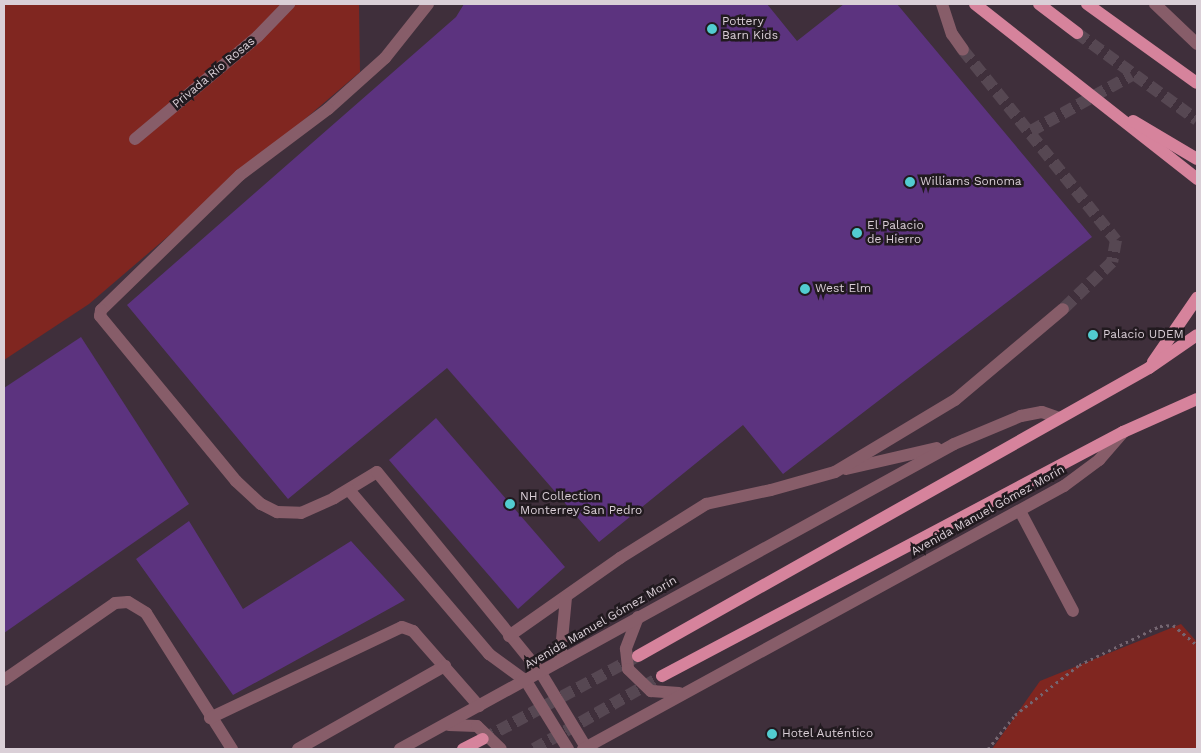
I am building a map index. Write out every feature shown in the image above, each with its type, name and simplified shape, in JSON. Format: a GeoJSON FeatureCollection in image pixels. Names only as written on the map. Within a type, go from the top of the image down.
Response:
{"type":"FeatureCollection","features":[{"type":"Feature","properties":{"kind":"main road"},"geometry":{"type":"LineString","coordinates":[[975,4],[1197,179]]}},
{"type":"Feature","properties":{"kind":"main road"},"geometry":{"type":"LineString","coordinates":[[1039,4],[1077,33]]}},
{"type":"Feature","properties":{"kind":"main road"},"geometry":{"type":"LineString","coordinates":[[1087,4],[1197,83]]}},
{"type":"Feature","properties":{"kind":"main road"},"geometry":{"type":"LineString","coordinates":[[1103,103],[1197,160]]}},
{"type":"Feature","properties":{"kind":"main road"},"geometry":{"type":"LineString","coordinates":[[1149,368],[1197,298]]}},
{"type":"Feature","properties":{"kind":"main road"},"geometry":{"type":"LineString","coordinates":[[638,656],[1149,368],[1197,335]]}},
{"type":"Feature","properties":{"kind":"main road"},"geometry":{"type":"LineString","coordinates":[[1123,432],[1197,399]]}},
{"type":"Feature","properties":{"kind":"main road","name":"Avenida Manuel Gómez Morín"},"geometry":{"type":"LineString","coordinates":[[662,676],[1123,432]]}},
{"type":"Feature","properties":{"kind":"main road"},"geometry":{"type":"LineString","coordinates":[[463,749],[483,738]]}},
{"type":"Feature","properties":{"kind":"street","name":"Privada Río Rosas"},"geometry":{"type":"LineString","coordinates":[[135,139],[258,36],[289,4]]}},
{"type":"Feature","properties":{"kind":"street"},"geometry":{"type":"LineString","coordinates":[[428,4],[385,58],[328,110],[240,175],[101,310],[100,316],[230,473],[261,504],[277,512],[301,513],[349,490],[374,471],[377,472],[541,673],[585,749]]}},
{"type":"Feature","properties":{"kind":"street"},"geometry":{"type":"LineString","coordinates":[[942,4],[952,34],[963,50]]}},
{"type":"Feature","properties":{"kind":"street"},"geometry":{"type":"LineString","coordinates":[[1155,4],[1197,44]]}},
{"type":"Feature","properties":{"kind":"street"},"geometry":{"type":"LineString","coordinates":[[835,472],[955,400],[1063,308]]}},
{"type":"Feature","properties":{"kind":"street","name":"Avenida Manuel Gómez Morín"},"geometry":{"type":"LineString","coordinates":[[400,749],[954,444],[1021,416],[1042,412],[1058,418]]}},
{"type":"Feature","properties":{"kind":"street","name":"Avenida Manuel Gómez Morín"},"geometry":{"type":"LineString","coordinates":[[585,749],[682,693],[1020,511],[1094,465],[1123,432]]}},
{"type":"Feature","properties":{"kind":"street"},"geometry":{"type":"LineString","coordinates":[[509,636],[635,548],[706,504],[771,490],[835,472],[954,444]]}},
{"type":"Feature","properties":{"kind":"street"},"geometry":{"type":"LineString","coordinates":[[349,490],[489,654],[526,681],[568,749]]}},
{"type":"Feature","properties":{"kind":"street"},"geometry":{"type":"LineString","coordinates":[[1020,511],[1073,612]]}},
{"type":"Feature","properties":{"kind":"street"},"geometry":{"type":"LineString","coordinates":[[560,661],[566,598]]}},
{"type":"Feature","properties":{"kind":"street"},"geometry":{"type":"LineString","coordinates":[[4,680],[115,603],[128,602],[146,613],[210,718],[232,749]]}},
{"type":"Feature","properties":{"kind":"street"},"geometry":{"type":"LineString","coordinates":[[638,617],[626,649],[628,670],[651,691],[682,693]]}},
{"type":"Feature","properties":{"kind":"street"},"geometry":{"type":"LineString","coordinates":[[210,718],[402,627],[413,631],[479,706]]}},
{"type":"Feature","properties":{"kind":"street"},"geometry":{"type":"LineString","coordinates":[[298,749],[445,666]]}},
{"type":"Feature","properties":{"kind":"street"},"geometry":{"type":"LineString","coordinates":[[445,725],[476,726],[501,749]]}},
{"type":"Feature","properties":{"kind":"path"},"geometry":{"type":"LineString","coordinates":[[988,749],[1015,715],[1079,665],[1160,626],[1173,625],[1197,645]]}},
{"type":"Feature","properties":{"kind":"shaded area"},"geometry":{"type":"Polygon","coordinates":[[[4,4],[359,4],[360,72],[89,304],[4,360],[4,4]]]}},
{"type":"Feature","properties":{"kind":"shaded area"},"geometry":{"type":"Polygon","coordinates":[[[1181,624],[1197,642],[1197,749],[992,749],[1040,681],[1181,624]]]}},
{"type":"Feature","properties":{"kind":"building"},"geometry":{"type":"Polygon","coordinates":[[[464,4],[767,4],[797,41],[844,4],[897,4],[1092,237],[783,474],[743,425],[599,542],[447,368],[288,499],[127,305],[456,17],[464,4]]]}},
{"type":"Feature","properties":{"kind":"building"},"geometry":{"type":"Polygon","coordinates":[[[81,337],[189,504],[4,633],[4,388],[81,337]]]}},
{"type":"Feature","properties":{"kind":"building"},"geometry":{"type":"Polygon","coordinates":[[[436,418],[565,567],[518,609],[389,460],[436,418]]]}},
{"type":"Feature","properties":{"kind":"building"},"geometry":{"type":"Polygon","coordinates":[[[189,521],[243,609],[351,541],[405,600],[233,695],[136,559],[189,521]]]}},
{"type":"Feature","properties":{"kind":"tunnel"},"geometry":{"type":"LineString","coordinates":[[1077,33],[1197,120]]}},
{"type":"Feature","properties":{"kind":"tunnel"},"geometry":{"type":"LineString","coordinates":[[963,50],[1116,240],[1112,262],[1063,309]]}},
{"type":"Feature","properties":{"kind":"tunnel"},"geometry":{"type":"LineString","coordinates":[[1031,131],[1132,75]]}},
{"type":"Feature","properties":{"kind":"tunnel"},"geometry":{"type":"LineString","coordinates":[[483,739],[636,657]]}},
{"type":"Feature","properties":{"kind":"tunnel"},"geometry":{"type":"LineString","coordinates":[[534,749],[662,676]]}},
{"type":"Feature","properties":{"kind":"place","name":"Pottery Barn Kids"},"geometry":{"type":"Point","coordinates":[712,29]}},
{"type":"Feature","properties":{"kind":"place","name":"Williams Sonoma"},"geometry":{"type":"Point","coordinates":[910,182]}},
{"type":"Feature","properties":{"kind":"place","name":"El Palacio de Hierro"},"geometry":{"type":"Point","coordinates":[857,233]}},
{"type":"Feature","properties":{"kind":"place","name":"West Elm"},"geometry":{"type":"Point","coordinates":[805,289]}},
{"type":"Feature","properties":{"kind":"place","name":"Palacio UDEM"},"geometry":{"type":"Point","coordinates":[1093,335]}},
{"type":"Feature","properties":{"kind":"place","name":"NH Collection Monterrey San Pedro"},"geometry":{"type":"Point","coordinates":[510,504]}},
{"type":"Feature","properties":{"kind":"place","name":"Hotel Auténtico"},"geometry":{"type":"Point","coordinates":[772,734]}}]}
